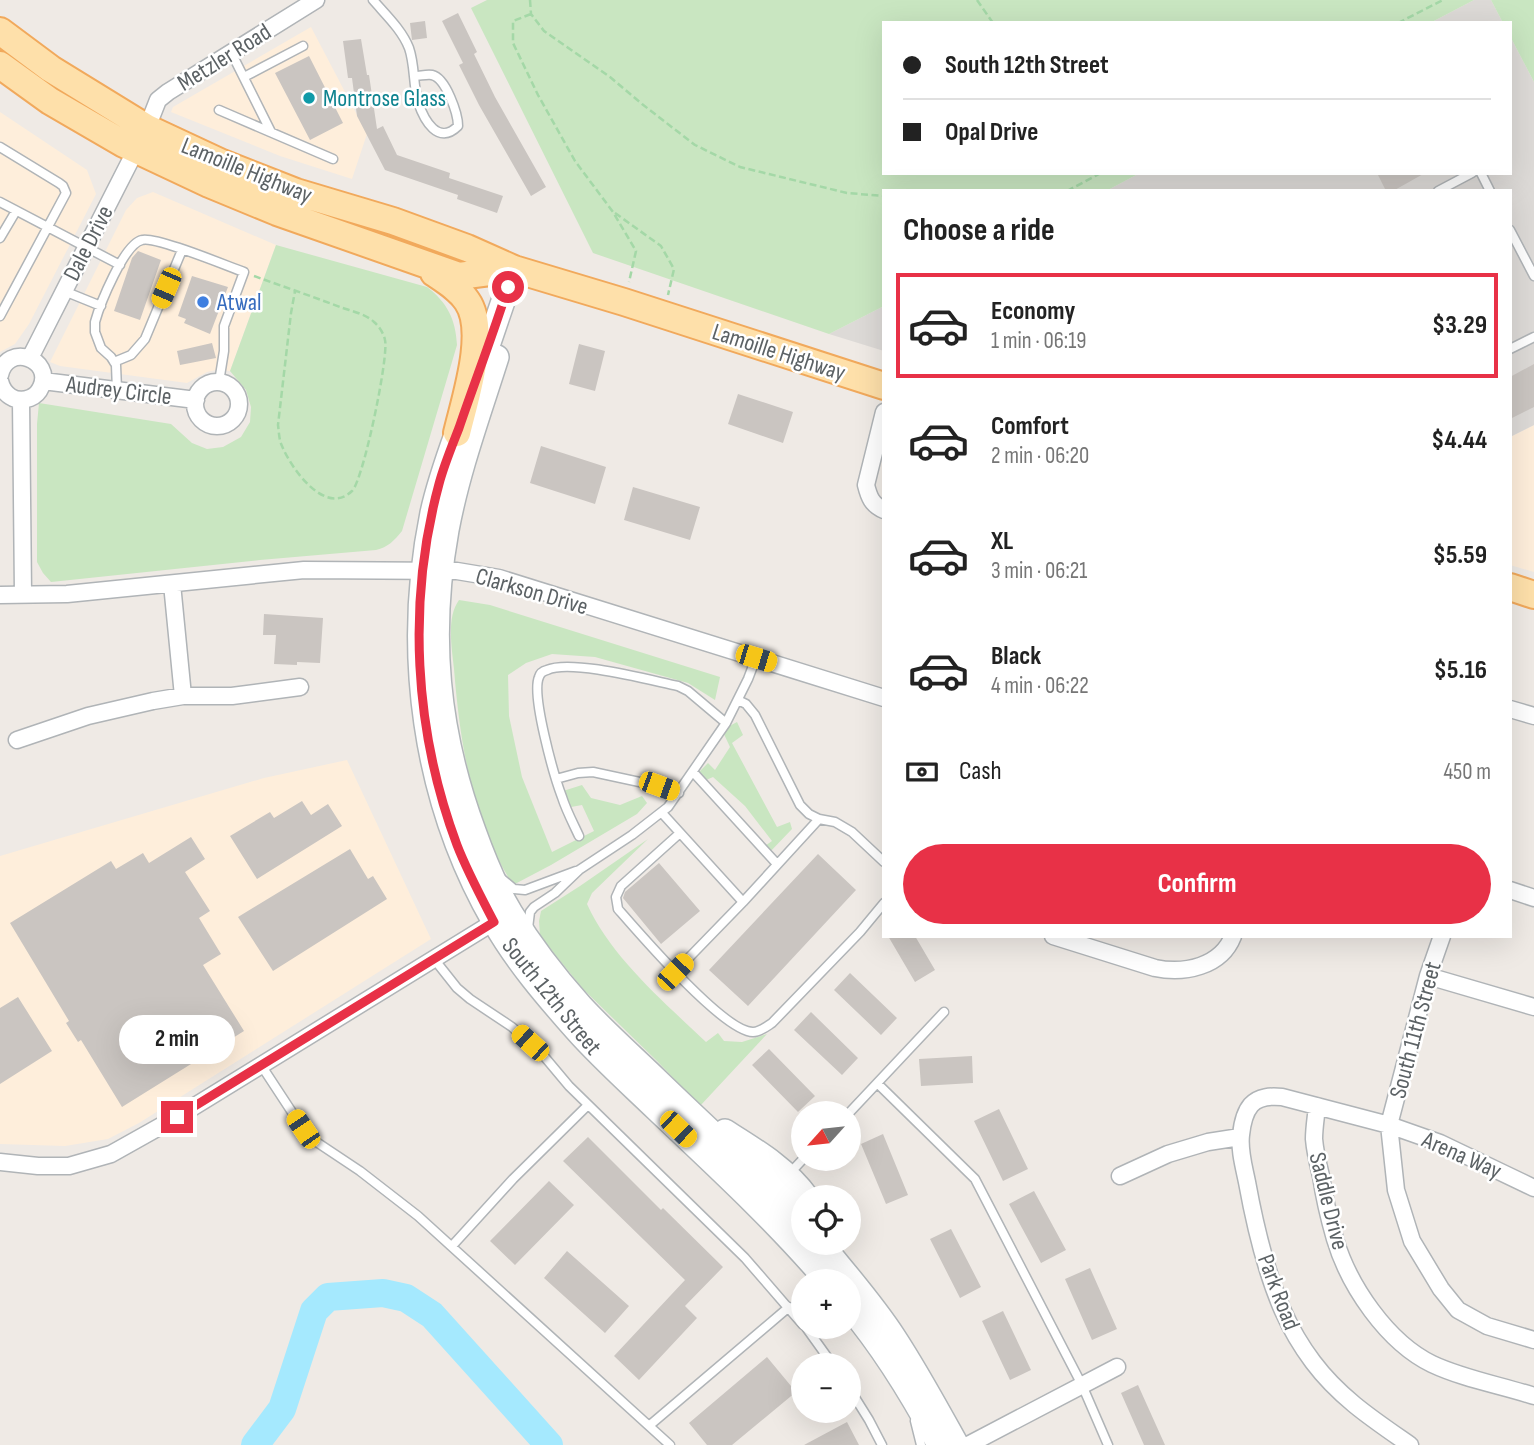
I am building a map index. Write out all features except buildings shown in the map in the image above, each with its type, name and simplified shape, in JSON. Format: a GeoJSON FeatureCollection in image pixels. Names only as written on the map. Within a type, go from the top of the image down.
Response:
{"type":"FeatureCollection","features":[{"type":"Feature","properties":{"kind":"main road","name":"Lamoille Highway"},"geometry":{"type":"LineString","coordinates":[[1,33],[141,139],[209,184],[277,212],[459,276],[519,271]]}},
{"type":"Feature","properties":{"kind":"main road","name":"Lamoille Highway"},"geometry":{"type":"LineString","coordinates":[[0,65],[50,101],[141,139],[222,163],[296,192],[393,221],[467,247],[519,271],[882,385]]}},
{"type":"Feature","properties":{"kind":"main road"},"geometry":{"type":"LineString","coordinates":[[356,239],[432,272],[457,289],[469,304],[475,318],[477,337],[457,433]]}},
{"type":"Feature","properties":{"kind":"main road","name":"South 12th Street"},"geometry":{"type":"LineString","coordinates":[[519,271],[457,433],[432,511],[432,571],[437,647],[445,728],[456,776],[488,866],[513,952],[577,1031],[729,1178],[817,1269]]}},
{"type":"Feature","properties":{"kind":"main road","name":"South 12th Street"},"geometry":{"type":"LineString","coordinates":[[519,271],[420,615],[419,668],[424,714],[431,756],[445,810],[458,847],[502,917],[531,944],[582,1007],[750,1168],[791,1212]]}},
{"type":"Feature","properties":{"kind":"main road"},"geometry":{"type":"LineString","coordinates":[[1512,588],[1534,595]]}},
{"type":"Feature","properties":{"kind":"main road"},"geometry":{"type":"LineString","coordinates":[[701,1123],[722,1129],[759,1153],[796,1185]]}},
{"type":"Feature","properties":{"kind":"main road"},"geometry":{"type":"LineString","coordinates":[[831,1255],[893,1335],[957,1445]]}},
{"type":"Feature","properties":{"kind":"main road"},"geometry":{"type":"LineString","coordinates":[[861,1321],[902,1380],[939,1445]]}},
{"type":"Feature","properties":{"kind":"street","name":"Metzler Road"},"geometry":{"type":"LineString","coordinates":[[141,139],[158,100],[184,81],[316,0]]}},
{"type":"Feature","properties":{"kind":"street","name":"Dale Drive"},"geometry":{"type":"LineString","coordinates":[[30,358],[141,139]]}},
{"type":"Feature","properties":{"kind":"street"},"geometry":{"type":"LineString","coordinates":[[0,375],[1,369],[10,359],[30,358],[40,368],[43,381],[33,397],[21,400],[8,395],[0,381]]}},
{"type":"Feature","properties":{"kind":"street","name":"Audrey Circle"},"geometry":{"type":"LineString","coordinates":[[43,381],[196,400]]}},
{"type":"Feature","properties":{"kind":"street","name":"Audrey Circle"},"geometry":{"type":"LineString","coordinates":[[213,383],[226,384],[233,389],[239,402],[239,410],[230,422],[209,425],[202,421],[195,407],[196,400],[202,388],[213,383]]}},
{"type":"Feature","properties":{"kind":"street"},"geometry":{"type":"LineString","coordinates":[[21,400],[23,594]]}},
{"type":"Feature","properties":{"kind":"street"},"geometry":{"type":"LineString","coordinates":[[882,420],[866,485],[869,497],[882,509]]}},
{"type":"Feature","properties":{"kind":"street","name":"Clarkson Drive"},"geometry":{"type":"LineString","coordinates":[[0,595],[67,594],[304,570],[459,571],[499,578],[882,697]]}},
{"type":"Feature","properties":{"kind":"street"},"geometry":{"type":"LineString","coordinates":[[172,584],[183,696]]}},
{"type":"Feature","properties":{"kind":"street"},"geometry":{"type":"LineString","coordinates":[[17,740],[88,716],[153,701],[183,696],[232,696],[300,687]]}},
{"type":"Feature","properties":{"kind":"street"},"geometry":{"type":"LineString","coordinates":[[1512,710],[1534,716]]}},
{"type":"Feature","properties":{"kind":"street"},"geometry":{"type":"LineString","coordinates":[[1512,891],[1534,898]]}},
{"type":"Feature","properties":{"kind":"street"},"geometry":{"type":"LineString","coordinates":[[0,1162],[69,1166],[111,1154],[177,1117],[502,917]]}},
{"type":"Feature","properties":{"kind":"street"},"geometry":{"type":"LineString","coordinates":[[1059,938],[1170,971],[1191,970],[1211,962],[1229,945],[1232,938]]}},
{"type":"Feature","properties":{"kind":"street","name":"South 11th Street"},"geometry":{"type":"LineString","coordinates":[[1389,1125],[1440,938]]}},
{"type":"Feature","properties":{"kind":"street"},"geometry":{"type":"LineString","coordinates":[[1428,976],[1534,1007]]}},
{"type":"Feature","properties":{"kind":"street","name":"Park Road"},"geometry":{"type":"LineString","coordinates":[[1317,1107],[1269,1096],[1251,1105],[1243,1121],[1240,1137],[1254,1221],[1273,1287],[1297,1339],[1320,1370],[1353,1405],[1410,1445]]}},
{"type":"Feature","properties":{"kind":"street"},"geometry":{"type":"LineString","coordinates":[[1317,1107],[1389,1125],[1396,1190],[1404,1216],[1412,1241],[1441,1289],[1458,1310],[1487,1326],[1534,1340]]}},
{"type":"Feature","properties":{"kind":"street","name":"Saddle Drive"},"geometry":{"type":"LineString","coordinates":[[1317,1107],[1314,1139],[1335,1240],[1355,1283],[1377,1318],[1401,1343],[1429,1363],[1461,1376],[1534,1396]]}},
{"type":"Feature","properties":{"kind":"street","name":"Arena Way"},"geometry":{"type":"LineString","coordinates":[[1389,1125],[1440,1143],[1534,1188]]}},
{"type":"Feature","properties":{"kind":"street"},"geometry":{"type":"LineString","coordinates":[[1120,1176],[1168,1154],[1208,1142],[1240,1137]]}},
{"type":"Feature","properties":{"kind":"street"},"geometry":{"type":"LineString","coordinates":[[968,1445],[1117,1367]]}},
{"type":"Feature","properties":{"kind":"lane"},"geometry":{"type":"LineString","coordinates":[[373,0],[407,43],[418,102],[432,128],[446,134],[453,131],[458,126],[458,117],[440,79],[434,75],[414,76]]}},
{"type":"Feature","properties":{"kind":"lane"},"geometry":{"type":"LineString","coordinates":[[244,77],[303,46]]}},
{"type":"Feature","properties":{"kind":"lane"},"geometry":{"type":"LineString","coordinates":[[231,52],[271,132]]}},
{"type":"Feature","properties":{"kind":"lane"},"geometry":{"type":"LineString","coordinates":[[219,110],[333,159]]}},
{"type":"Feature","properties":{"kind":"lane"},"geometry":{"type":"LineString","coordinates":[[0,147],[63,186],[66,193],[0,316]]}},
{"type":"Feature","properties":{"kind":"lane"},"geometry":{"type":"LineString","coordinates":[[1442,189],[1468,175]]}},
{"type":"Feature","properties":{"kind":"lane"},"geometry":{"type":"LineString","coordinates":[[0,202],[120,265]]}},
{"type":"Feature","properties":{"kind":"lane"},"geometry":{"type":"LineString","coordinates":[[0,238],[16,211]]}},
{"type":"Feature","properties":{"kind":"lane"},"geometry":{"type":"LineString","coordinates":[[1512,234],[1534,276]]}},
{"type":"Feature","properties":{"kind":"lane"},"geometry":{"type":"LineString","coordinates":[[117,390],[116,365],[101,348],[95,332],[95,322],[131,246],[141,240],[150,239],[244,272],[224,326],[224,351],[219,383]]}},
{"type":"Feature","properties":{"kind":"lane"},"geometry":{"type":"LineString","coordinates":[[114,362],[131,355],[145,339],[181,250]]}},
{"type":"Feature","properties":{"kind":"lane"},"geometry":{"type":"LineString","coordinates":[[1525,257],[1534,253]]}},
{"type":"Feature","properties":{"kind":"lane"},"geometry":{"type":"LineString","coordinates":[[64,291],[101,306]]}},
{"type":"Feature","properties":{"kind":"lane"},"geometry":{"type":"LineString","coordinates":[[1512,348],[1534,337]]}},
{"type":"Feature","properties":{"kind":"lane"},"geometry":{"type":"LineString","coordinates":[[531,944],[528,926],[530,912],[579,870],[668,807],[726,723],[756,658]]}},
{"type":"Feature","properties":{"kind":"lane"},"geometry":{"type":"LineString","coordinates":[[579,836],[562,797],[547,746],[539,701],[538,678],[541,673],[548,669],[574,666],[678,686],[688,691],[726,723]]}},
{"type":"Feature","properties":{"kind":"lane"},"geometry":{"type":"LineString","coordinates":[[738,700],[755,715],[800,805],[809,814],[835,822],[852,832],[882,860]]}},
{"type":"Feature","properties":{"kind":"lane"},"geometry":{"type":"LineString","coordinates":[[556,779],[593,772],[679,793]]}},
{"type":"Feature","properties":{"kind":"lane"},"geometry":{"type":"LineString","coordinates":[[693,772],[777,864]]}},
{"type":"Feature","properties":{"kind":"lane"},"geometry":{"type":"LineString","coordinates":[[662,813],[743,902]]}},
{"type":"Feature","properties":{"kind":"lane"},"geometry":{"type":"LineString","coordinates":[[675,972],[819,819]]}},
{"type":"Feature","properties":{"kind":"lane"},"geometry":{"type":"LineString","coordinates":[[680,833],[621,886],[616,897],[618,909],[675,972],[721,1015],[741,1029],[753,1032],[762,1030],[781,1015],[882,905]]}},
{"type":"Feature","properties":{"kind":"lane"},"geometry":{"type":"LineString","coordinates":[[488,866],[513,888],[520,890],[531,889],[579,870]]}},
{"type":"Feature","properties":{"kind":"lane"},"geometry":{"type":"LineString","coordinates":[[434,959],[464,994],[512,1027],[543,1055],[569,1086],[745,1258],[791,1310]]}},
{"type":"Feature","properties":{"kind":"lane"},"geometry":{"type":"LineString","coordinates":[[861,1101],[944,1012]]}},
{"type":"Feature","properties":{"kind":"lane"},"geometry":{"type":"LineString","coordinates":[[261,1065],[303,1129],[315,1141],[399,1200],[670,1445]]}},
{"type":"Feature","properties":{"kind":"lane"},"geometry":{"type":"LineString","coordinates":[[878,1084],[975,1179],[1082,1385],[1108,1445]]}},
{"type":"Feature","properties":{"kind":"lane"},"geometry":{"type":"LineString","coordinates":[[452,1246],[513,1179],[588,1105]]}},
{"type":"Feature","properties":{"kind":"lane"},"geometry":{"type":"LineString","coordinates":[[788,1176],[792,1171]]}},
{"type":"Feature","properties":{"kind":"lane"},"geometry":{"type":"LineString","coordinates":[[650,1425],[789,1307]]}},
{"type":"Feature","properties":{"kind":"lane"},"geometry":{"type":"LineString","coordinates":[[867,1328],[911,1413],[921,1445]]}},
{"type":"Feature","properties":{"kind":"lane"},"geometry":{"type":"LineString","coordinates":[[861,1407],[882,1445]]}},
{"type":"Feature","properties":{"kind":"path"},"geometry":{"type":"LineString","coordinates":[[530,0],[531,14],[544,31],[610,77],[695,145],[740,167],[847,193],[882,196]]}},
{"type":"Feature","properties":{"kind":"path"},"geometry":{"type":"LineString","coordinates":[[978,0],[992,21]]}},
{"type":"Feature","properties":{"kind":"path"},"geometry":{"type":"LineString","coordinates":[[1402,21],[1443,0]]}},
{"type":"Feature","properties":{"kind":"path"},"geometry":{"type":"LineString","coordinates":[[531,14],[513,21],[513,43],[575,161],[613,212],[636,251],[624,302]]}},
{"type":"Feature","properties":{"kind":"path"},"geometry":{"type":"LineString","coordinates":[[1071,189],[1097,175]]}},
{"type":"Feature","properties":{"kind":"path"},"geometry":{"type":"LineString","coordinates":[[613,212],[661,246],[674,269],[664,315]]}},
{"type":"Feature","properties":{"kind":"path"},"geometry":{"type":"LineString","coordinates":[[244,272],[367,317],[379,328],[385,340],[383,370],[357,483],[353,491],[336,499],[311,487],[287,458],[280,443],[278,425],[290,313],[295,291]]}},
{"type":"Feature","properties":{"kind":"shaded area"},"geometry":{"type":"Polygon","coordinates":[[[1474,0],[1491,0],[1502,21],[1434,21],[1474,0]]]}},
{"type":"Feature","properties":{"kind":"shaded area"},"geometry":{"type":"Polygon","coordinates":[[[311,27],[367,134],[352,179],[280,156],[171,112],[173,107],[311,27]]]}},
{"type":"Feature","properties":{"kind":"shaded area"},"geometry":{"type":"Polygon","coordinates":[[[1512,40],[1534,82],[1534,425],[1512,436],[1512,189],[1110,189],[1136,175],[1512,175],[1512,40]]]}},
{"type":"Feature","properties":{"kind":"shaded area"},"geometry":{"type":"Polygon","coordinates":[[[0,112],[87,170],[96,194],[29,324],[15,344],[0,352],[0,112]]]}},
{"type":"Feature","properties":{"kind":"shaded area"},"geometry":{"type":"Polygon","coordinates":[[[153,192],[276,245],[230,371],[207,372],[187,383],[60,366],[50,362],[126,210],[137,198],[153,192]]]}},
{"type":"Feature","properties":{"kind":"shaded area"},"geometry":{"type":"Polygon","coordinates":[[[882,307],[882,350],[829,334],[882,307]]]}},
{"type":"Feature","properties":{"kind":"shaded area"},"geometry":{"type":"Polygon","coordinates":[[[1534,425],[1534,572],[1512,566],[1512,436],[1534,425]]]}},
{"type":"Feature","properties":{"kind":"shaded area"},"geometry":{"type":"Polygon","coordinates":[[[347,760],[431,939],[139,1123],[108,1139],[65,1146],[0,1144],[0,856],[264,778],[347,760]]]}},
{"type":"Feature","properties":{"kind":"green space"},"geometry":{"type":"Polygon","coordinates":[[[487,0],[1474,0],[1434,21],[882,21],[882,175],[1136,175],[1110,189],[882,189],[882,307],[829,334],[593,253],[471,8],[487,0]]]}},
{"type":"Feature","properties":{"kind":"green space"},"geometry":{"type":"Polygon","coordinates":[[[1491,0],[1534,0],[1534,82],[1512,40],[1512,21],[1502,21],[1491,0]]]}},
{"type":"Feature","properties":{"kind":"green space"},"geometry":{"type":"Polygon","coordinates":[[[276,245],[427,287],[449,312],[457,345],[402,531],[390,543],[376,550],[51,582],[37,562],[39,403],[171,424],[192,443],[207,449],[223,447],[241,437],[250,422],[251,407],[246,390],[230,371],[276,245]]]}},
{"type":"Feature","properties":{"kind":"green space"},"geometry":{"type":"Polygon","coordinates":[[[459,600],[490,605],[720,677],[715,700],[688,683],[595,657],[552,654],[526,663],[508,675],[509,716],[522,777],[552,852],[594,831],[582,805],[571,807],[560,792],[582,785],[591,798],[620,805],[642,796],[647,803],[637,814],[513,885],[487,835],[464,753],[451,633],[452,615],[459,600]]]}},
{"type":"Feature","properties":{"kind":"green space"},"geometry":{"type":"Polygon","coordinates":[[[737,722],[743,735],[732,743],[777,827],[790,822],[792,829],[768,854],[762,848],[772,841],[745,806],[713,777],[704,781],[699,772],[708,763],[715,770],[730,747],[722,730],[737,722]]]}},
{"type":"Feature","properties":{"kind":"green space"},"geometry":{"type":"Polygon","coordinates":[[[648,839],[592,893],[587,904],[597,924],[640,978],[706,1042],[718,1033],[724,1041],[742,1042],[767,1034],[700,1106],[583,989],[540,936],[541,911],[648,839]]]}},
{"type":"Feature","properties":{"kind":"waterway"},"geometry":{"type":"LineString","coordinates":[[255,1445],[282,1409],[314,1311],[328,1297],[383,1293],[406,1298],[432,1315],[549,1445]]}},
{"type":"Feature","properties":{"kind":"place","name":"Montrose Glass"},"geometry":{"type":"Point","coordinates":[309,98]}},
{"type":"Feature","properties":{"kind":"place","name":"Atwal"},"geometry":{"type":"Point","coordinates":[203,302]}},
{"type":"Feature","properties":{"kind":"route"},"geometry":{"type":"LineString","coordinates":[[177,1117],[494,922],[458,847],[431,756],[419,668],[419,626],[426,545],[440,480],[508,287]]}}]}
